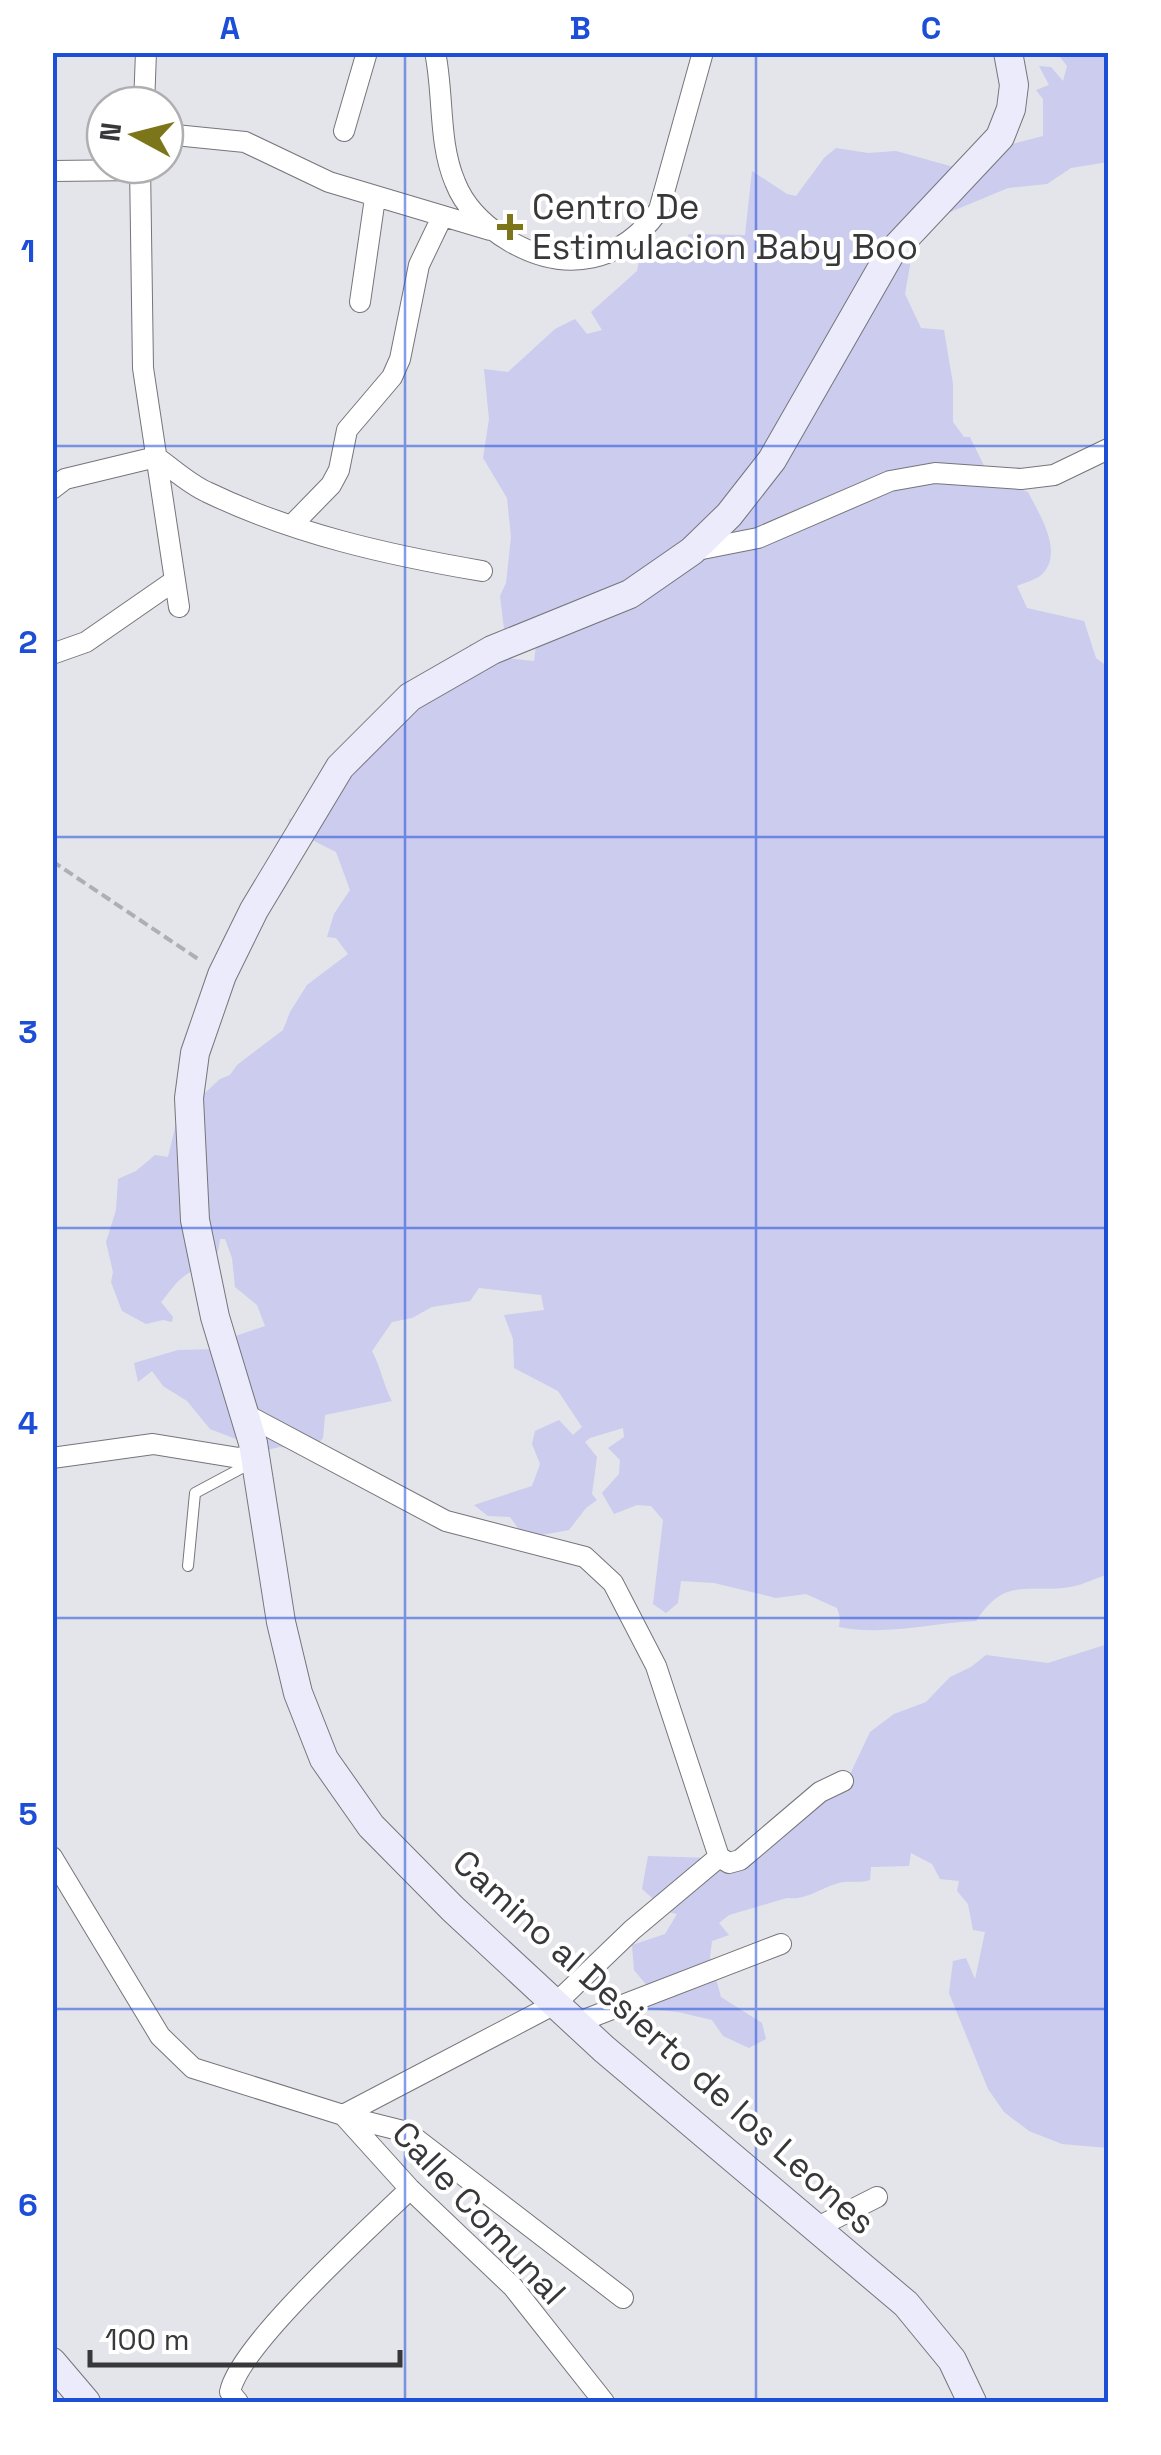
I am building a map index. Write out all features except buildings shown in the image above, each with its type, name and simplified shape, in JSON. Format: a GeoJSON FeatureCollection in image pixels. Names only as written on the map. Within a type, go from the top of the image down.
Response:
{"type":"FeatureCollection","features":[{"type":"Feature","properties":{"kind":"main road","name":"Camino al Desierto de los Leones"},"geometry":{"type":"LineString","coordinates":[[972,2402],[952,2360],[906,2304],[554,2004],[452,1909],[372,1826],[324,1759],[298,1694],[255,1457],[215,1317],[191,1191],[189,1098],[195,1053],[222,975],[254,910],[340,767],[410,697],[492,650],[630,594],[692,551],[729,515],[772,460],[890,254],[1000,137],[1011,109],[1014,84],[1008,52]]}},
{"type":"Feature","properties":{"kind":"main road"},"geometry":{"type":"LineString","coordinates":[[52,2362],[86,2402]]}},
{"type":"Feature","properties":{"kind":"street"},"geometry":{"type":"LineString","coordinates":[[145,85],[146,52]]}},
{"type":"Feature","properties":{"kind":"street"},"geometry":{"type":"LineString","coordinates":[[344,131],[368,52]]}},
{"type":"Feature","properties":{"kind":"street"},"geometry":{"type":"LineString","coordinates":[[435,52],[449,164],[456,185],[490,230]]}},
{"type":"Feature","properties":{"kind":"street"},"geometry":{"type":"LineString","coordinates":[[185,136],[245,142],[329,182],[490,230],[531,254],[584,260],[606,254],[645,231],[660,210],[704,52]]}},
{"type":"Feature","properties":{"kind":"street"},"geometry":{"type":"LineString","coordinates":[[52,171],[85,170]]}},
{"type":"Feature","properties":{"kind":"street"},"geometry":{"type":"LineString","coordinates":[[140,185],[143,368],[178,607]]}},
{"type":"Feature","properties":{"kind":"street"},"geometry":{"type":"LineString","coordinates":[[360,302],[374,198]]}},
{"type":"Feature","properties":{"kind":"street"},"geometry":{"type":"LineString","coordinates":[[292,525],[332,485],[347,430],[392,377],[400,360],[418,265],[442,217]]}},
{"type":"Feature","properties":{"kind":"street"},"geometry":{"type":"LineString","coordinates":[[692,551],[758,538],[890,481],[936,473],[1021,479],[1054,475],[1108,449]]}},
{"type":"Feature","properties":{"kind":"street"},"geometry":{"type":"LineString","coordinates":[[52,488],[66,480],[156,457],[204,491],[292,525],[378,553],[482,571]]}},
{"type":"Feature","properties":{"kind":"street"},"geometry":{"type":"LineString","coordinates":[[52,654],[86,642],[174,581]]}},
{"type":"Feature","properties":{"kind":"street"},"geometry":{"type":"LineString","coordinates":[[243,1413],[446,1521],[585,1557],[613,1584],[656,1666],[724,1860]]}},
{"type":"Feature","properties":{"kind":"street"},"geometry":{"type":"LineString","coordinates":[[52,1458],[153,1444],[239,1458],[255,1457]]}},
{"type":"Feature","properties":{"kind":"street","name":"Calle Comunal"},"geometry":{"type":"LineString","coordinates":[[344,2116],[554,2004],[632,1930],[724,1860],[740,1860],[820,1792],[843,1781]]}},
{"type":"Feature","properties":{"kind":"street","name":"Calle Comunal"},"geometry":{"type":"LineString","coordinates":[[52,1857],[160,2036],[194,2068],[344,2116],[410,2189],[513,2287],[604,2402]]}},
{"type":"Feature","properties":{"kind":"street"},"geometry":{"type":"LineString","coordinates":[[576,2023],[782,1944]]}},
{"type":"Feature","properties":{"kind":"street"},"geometry":{"type":"LineString","coordinates":[[344,2116],[406,2132],[623,2298]]}},
{"type":"Feature","properties":{"kind":"street"},"geometry":{"type":"LineString","coordinates":[[238,2402],[230,2392],[232,2378],[270,2328],[410,2189]]}},
{"type":"Feature","properties":{"kind":"street"},"geometry":{"type":"LineString","coordinates":[[816,2228],[877,2197]]}},
{"type":"Feature","properties":{"kind":"lane"},"geometry":{"type":"LineString","coordinates":[[188,1566],[195,1493],[255,1457]]}},
{"type":"Feature","properties":{"kind":"path"},"geometry":{"type":"LineString","coordinates":[[52,862],[222,975]]}},
{"type":"Feature","properties":{"kind":"shaded area"},"geometry":{"type":"Polygon","coordinates":[[[1057,53],[1108,53],[1108,162],[1071,168],[1047,184],[1008,188],[948,213],[913,248],[905,294],[921,328],[944,330],[953,384],[953,422],[964,437],[970,437],[990,478],[1028,492],[1048,534],[1051,557],[1047,567],[1040,576],[1017,586],[1027,608],[1084,621],[1096,658],[1108,667],[1108,1574],[1070,1587],[1008,1592],[997,1597],[976,1621],[908,1628],[839,1627],[837,1608],[806,1594],[776,1598],[714,1583],[681,1581],[678,1603],[666,1613],[653,1604],[663,1520],[651,1506],[637,1505],[614,1514],[602,1493],[619,1474],[620,1460],[608,1448],[624,1437],[623,1428],[585,1442],[597,1457],[592,1494],[597,1500],[569,1530],[525,1538],[510,1517],[488,1516],[474,1505],[532,1486],[540,1464],[532,1444],[535,1431],[559,1420],[573,1435],[582,1427],[558,1391],[514,1368],[513,1339],[504,1315],[544,1310],[541,1295],[479,1288],[470,1301],[432,1307],[412,1318],[392,1322],[372,1351],[392,1401],[325,1415],[323,1438],[311,1452],[280,1447],[253,1453],[246,1443],[210,1429],[187,1401],[163,1386],[152,1371],[138,1382],[134,1363],[178,1350],[218,1349],[230,1338],[265,1326],[257,1305],[235,1287],[225,1239],[220,1239],[212,1262],[183,1277],[161,1302],[173,1317],[172,1322],[146,1324],[122,1311],[111,1282],[113,1272],[106,1242],[116,1210],[118,1179],[136,1171],[155,1155],[168,1157],[179,1111],[193,1104],[283,1030],[307,985],[348,954],[336,938],[327,937],[334,914],[350,890],[336,852],[314,841],[287,838],[289,819],[312,815],[407,691],[438,665],[468,658],[470,644],[479,645],[479,655],[534,661],[537,638],[504,629],[500,596],[506,583],[511,537],[507,498],[483,458],[489,419],[484,369],[508,372],[555,329],[575,319],[587,334],[602,330],[591,312],[637,271],[639,261],[649,253],[683,243],[689,234],[745,235],[752,171],[796,196],[836,148],[868,153],[896,151],[968,171],[1004,146],[1043,136],[1043,99],[1036,90],[1049,85],[1039,66],[1051,67],[1063,81],[1067,66],[1057,53]]]}},
{"type":"Feature","properties":{"kind":"shaded area"},"geometry":{"type":"Polygon","coordinates":[[[1108,1644],[1108,2148],[1062,2144],[1029,2131],[1004,2112],[988,2089],[949,1993],[953,1961],[966,1958],[975,1979],[985,1932],[973,1930],[968,1904],[957,1891],[959,1881],[940,1879],[932,1864],[911,1853],[909,1866],[871,1867],[870,1880],[837,1883],[802,1897],[729,1915],[719,1923],[729,1935],[712,1941],[710,1957],[721,1997],[762,2023],[766,2039],[749,2048],[723,2036],[712,2020],[647,2009],[649,1988],[634,1970],[632,1945],[665,1934],[677,1914],[668,1912],[642,1889],[648,1856],[743,1859],[788,1815],[789,1805],[799,1806],[843,1789],[870,1732],[894,1714],[926,1702],[950,1677],[986,1655],[1048,1663],[1108,1644]]]}},
{"type":"Feature","properties":{"kind":"place","name":"Centro De Estimulacion Baby Boo"},"geometry":{"type":"Point","coordinates":[510,227]}}]}
